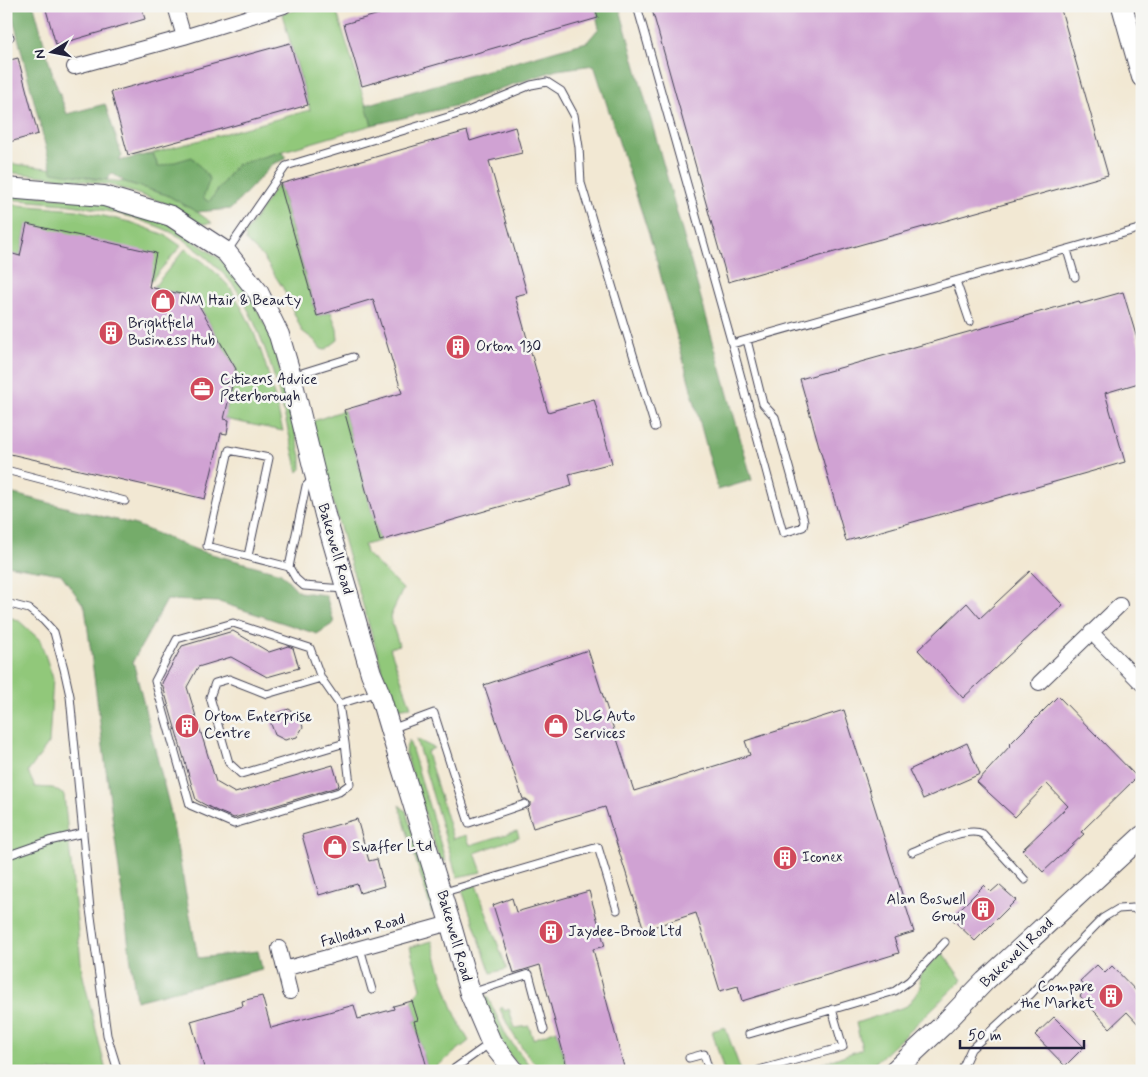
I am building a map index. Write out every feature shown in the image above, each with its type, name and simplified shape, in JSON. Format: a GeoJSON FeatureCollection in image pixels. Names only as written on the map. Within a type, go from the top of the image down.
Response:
{"type":"FeatureCollection","features":[{"type":"Feature","properties":{"kind":"street"},"geometry":{"type":"LineString","coordinates":[[175,6],[184,38]]}},
{"type":"Feature","properties":{"kind":"street"},"geometry":{"type":"LineString","coordinates":[[74,67],[184,38],[284,6]]}},
{"type":"Feature","properties":{"kind":"street"},"geometry":{"type":"LineString","coordinates":[[1122,6],[1142,77]]}},
{"type":"Feature","properties":{"kind":"street","name":"Bakewell Road"},"geometry":{"type":"LineString","coordinates":[[6,188],[104,196],[171,216],[226,252],[258,292],[278,336],[291,376],[325,515],[470,993],[491,1042],[514,1071]]}},
{"type":"Feature","properties":{"kind":"street"},"geometry":{"type":"LineString","coordinates":[[1039,683],[1120,605]]}},
{"type":"Feature","properties":{"kind":"street"},"geometry":{"type":"LineString","coordinates":[[1091,632],[1142,684]]}},
{"type":"Feature","properties":{"kind":"street","name":"Bakewell Road"},"geometry":{"type":"LineString","coordinates":[[894,1071],[942,1026],[985,981],[1142,836]]}},
{"type":"Feature","properties":{"kind":"street","name":"Fallodan Road"},"geometry":{"type":"LineString","coordinates":[[284,969],[450,923]]}},
{"type":"Feature","properties":{"kind":"street"},"geometry":{"type":"LineString","coordinates":[[279,948],[290,992]]}},
{"type":"Feature","properties":{"kind":"lane"},"geometry":{"type":"LineString","coordinates":[[637,6],[732,344],[782,532],[803,527],[804,521],[775,417],[763,404],[747,340]]}},
{"type":"Feature","properties":{"kind":"lane"},"geometry":{"type":"LineString","coordinates":[[226,252],[286,166],[468,111],[532,85],[547,82],[561,91],[574,115],[579,147],[581,183],[655,427]]}},
{"type":"Feature","properties":{"kind":"lane"},"geometry":{"type":"LineString","coordinates":[[732,344],[1142,228]]}},
{"type":"Feature","properties":{"kind":"lane"},"geometry":{"type":"LineString","coordinates":[[1068,250],[1075,277]]}},
{"type":"Feature","properties":{"kind":"lane"},"geometry":{"type":"LineString","coordinates":[[956,281],[970,322]]}},
{"type":"Feature","properties":{"kind":"lane"},"geometry":{"type":"LineString","coordinates":[[291,376],[354,357]]}},
{"type":"Feature","properties":{"kind":"lane"},"geometry":{"type":"LineString","coordinates":[[248,556],[269,458],[229,450],[207,546],[289,567],[304,586],[347,590]]}},
{"type":"Feature","properties":{"kind":"lane"},"geometry":{"type":"LineString","coordinates":[[6,470],[125,501]]}},
{"type":"Feature","properties":{"kind":"lane"},"geometry":{"type":"LineString","coordinates":[[289,567],[306,486],[315,477]]}},
{"type":"Feature","properties":{"kind":"lane"},"geometry":{"type":"LineString","coordinates":[[6,603],[28,609],[43,620],[54,632],[64,669],[70,696],[90,909],[107,1034],[118,1071]]}},
{"type":"Feature","properties":{"kind":"lane"},"geometry":{"type":"LineString","coordinates":[[232,622],[310,648],[321,678],[339,704],[350,784],[339,792],[234,824],[190,805],[155,681],[177,639],[232,622]]}},
{"type":"Feature","properties":{"kind":"lane"},"geometry":{"type":"LineString","coordinates":[[321,678],[267,694],[228,679],[215,683],[210,697],[229,763],[241,774],[345,743]]}},
{"type":"Feature","properties":{"kind":"lane"},"geometry":{"type":"LineString","coordinates":[[339,704],[379,692]]}},
{"type":"Feature","properties":{"kind":"lane"},"geometry":{"type":"LineString","coordinates":[[390,729],[434,713],[469,823],[525,804]]}},
{"type":"Feature","properties":{"kind":"lane"},"geometry":{"type":"LineString","coordinates":[[912,852],[963,833],[978,832],[983,834],[1025,880]]}},
{"type":"Feature","properties":{"kind":"lane"},"geometry":{"type":"LineString","coordinates":[[6,856],[49,841],[83,833]]}},
{"type":"Feature","properties":{"kind":"lane"},"geometry":{"type":"LineString","coordinates":[[441,893],[598,847],[617,910]]}},
{"type":"Feature","properties":{"kind":"lane"},"geometry":{"type":"LineString","coordinates":[[961,1071],[971,1049],[1031,994],[1103,918],[1118,909],[1133,908],[1142,914]]}},
{"type":"Feature","properties":{"kind":"lane"},"geometry":{"type":"LineString","coordinates":[[749,1034],[895,991],[909,980],[945,942]]}},
{"type":"Feature","properties":{"kind":"lane"},"geometry":{"type":"LineString","coordinates":[[360,948],[372,990]]}},
{"type":"Feature","properties":{"kind":"lane"},"geometry":{"type":"LineString","coordinates":[[470,993],[529,974],[544,1030]]}},
{"type":"Feature","properties":{"kind":"lane"},"geometry":{"type":"LineString","coordinates":[[759,1070],[843,1047],[832,1009]]}},
{"type":"Feature","properties":{"kind":"lane"},"geometry":{"type":"LineString","coordinates":[[451,1071],[491,1042]]}},
{"type":"Feature","properties":{"kind":"lane"},"geometry":{"type":"LineString","coordinates":[[689,1058],[704,1054],[709,1071]]}},
{"type":"Feature","properties":{"kind":"green space"},"geometry":{"type":"Polygon","coordinates":[[[10,6],[34,6],[53,76],[67,114],[105,104],[122,156],[119,161],[153,153],[158,167],[192,157],[210,179],[203,198],[209,202],[236,165],[283,151],[286,159],[273,164],[231,209],[197,212],[167,195],[125,182],[112,173],[107,180],[52,172],[10,6]]]}},
{"type":"Feature","properties":{"kind":"green space"},"geometry":{"type":"Polygon","coordinates":[[[309,6],[335,6],[372,125],[236,165],[209,202],[158,167],[153,153],[310,110],[282,14],[309,6]]]}},
{"type":"Feature","properties":{"kind":"green space"},"geometry":{"type":"Polygon","coordinates":[[[594,6],[619,6],[752,480],[718,490],[653,247],[594,65],[557,70],[455,106],[372,125],[366,105],[587,42],[599,28],[594,6]]]}},
{"type":"Feature","properties":{"kind":"green space"},"geometry":{"type":"Polygon","coordinates":[[[6,163],[63,170],[94,179],[125,182],[167,195],[212,223],[202,224],[171,205],[110,185],[6,172],[6,163]]]}},
{"type":"Feature","properties":{"kind":"green space"},"geometry":{"type":"Polygon","coordinates":[[[279,184],[317,316],[331,312],[337,329],[338,340],[325,350],[321,349],[314,340],[302,331],[283,288],[263,257],[246,241],[245,234],[279,184]]]}},
{"type":"Feature","properties":{"kind":"green space"},"geometry":{"type":"Polygon","coordinates":[[[6,193],[99,201],[165,221],[220,259],[249,294],[268,330],[276,353],[301,456],[301,469],[298,472],[275,378],[259,333],[237,290],[215,265],[182,238],[148,223],[98,209],[6,199],[6,193]]]}},
{"type":"Feature","properties":{"kind":"green space"},"geometry":{"type":"Polygon","coordinates":[[[6,204],[77,210],[130,222],[165,235],[181,246],[149,283],[27,225],[20,256],[6,252],[6,204]]]}},
{"type":"Feature","properties":{"kind":"green space"},"geometry":{"type":"Polygon","coordinates":[[[185,249],[210,267],[226,283],[248,320],[266,366],[283,431],[224,419],[236,369],[194,297],[153,288],[185,249]]]}},
{"type":"Feature","properties":{"kind":"green space"},"geometry":{"type":"Polygon","coordinates":[[[344,410],[380,541],[364,545],[366,553],[403,589],[390,617],[399,645],[390,648],[411,707],[394,709],[345,545],[311,422],[344,410]]]}},
{"type":"Feature","properties":{"kind":"green space"},"geometry":{"type":"Polygon","coordinates":[[[6,492],[136,525],[197,550],[281,573],[299,592],[326,595],[334,623],[317,634],[219,602],[167,600],[133,661],[170,809],[198,958],[258,951],[262,969],[136,1001],[85,607],[61,574],[6,565],[6,492]]]}},
{"type":"Feature","properties":{"kind":"green space"},"geometry":{"type":"Polygon","coordinates":[[[6,616],[18,620],[40,640],[53,678],[49,743],[28,772],[35,787],[53,788],[64,795],[82,972],[106,1071],[6,1071],[6,616]]]}},
{"type":"Feature","properties":{"kind":"green space"},"geometry":{"type":"Polygon","coordinates":[[[416,739],[434,748],[427,752],[453,839],[466,835],[470,845],[517,831],[519,837],[475,853],[482,872],[457,877],[416,739]]]}},
{"type":"Feature","properties":{"kind":"green space"},"geometry":{"type":"Polygon","coordinates":[[[409,740],[446,862],[439,858],[405,751],[409,740]]]}},
{"type":"Feature","properties":{"kind":"green space"},"geometry":{"type":"Polygon","coordinates":[[[399,805],[406,811],[435,907],[432,913],[399,805]]]}},
{"type":"Feature","properties":{"kind":"green space"},"geometry":{"type":"Polygon","coordinates":[[[476,885],[507,969],[491,973],[462,890],[476,885]]]}},
{"type":"Feature","properties":{"kind":"green space"},"geometry":{"type":"Polygon","coordinates":[[[432,941],[452,1005],[469,1041],[431,1071],[428,1071],[414,1021],[418,1020],[412,1001],[421,988],[410,947],[432,941]]]}},
{"type":"Feature","properties":{"kind":"green space"},"geometry":{"type":"Polygon","coordinates":[[[942,952],[962,980],[866,1071],[801,1071],[862,1049],[856,1023],[907,1006],[921,987],[919,976],[942,952]]]}},
{"type":"Feature","properties":{"kind":"green space"},"geometry":{"type":"Polygon","coordinates":[[[487,996],[507,1037],[534,1071],[522,1071],[497,1038],[483,998],[487,996]]]}},
{"type":"Feature","properties":{"kind":"green space"},"geometry":{"type":"Polygon","coordinates":[[[502,1007],[505,1011],[509,1009],[515,1028],[529,1026],[533,1039],[557,1030],[568,1071],[542,1071],[529,1057],[513,1034],[500,1009],[502,1007]]]}},
{"type":"Feature","properties":{"kind":"green space"},"geometry":{"type":"Polygon","coordinates":[[[725,1027],[741,1071],[724,1071],[712,1031],[725,1027]]]}},
{"type":"Feature","properties":{"kind":"building"},"geometry":{"type":"Polygon","coordinates":[[[45,6],[141,6],[145,19],[56,45],[45,6]]]}},
{"type":"Feature","properties":{"kind":"building"},"geometry":{"type":"Polygon","coordinates":[[[407,6],[595,6],[598,18],[362,86],[344,24],[407,6]]]}},
{"type":"Feature","properties":{"kind":"building"},"geometry":{"type":"Polygon","coordinates":[[[651,6],[1060,6],[1108,175],[728,282],[651,6]]]}},
{"type":"Feature","properties":{"kind":"building"},"geometry":{"type":"Polygon","coordinates":[[[290,43],[308,105],[128,155],[111,92],[290,43]]]}},
{"type":"Feature","properties":{"kind":"building"},"geometry":{"type":"Polygon","coordinates":[[[18,58],[38,134],[6,143],[6,61],[18,58]]]}},
{"type":"Feature","properties":{"kind":"building","name":"Orton 130"},"geometry":{"type":"Polygon","coordinates":[[[515,127],[522,153],[489,161],[527,293],[515,296],[548,412],[594,399],[612,463],[569,474],[572,486],[380,541],[344,410],[402,393],[373,299],[317,316],[280,184],[467,131],[470,141],[515,127]]]}},
{"type":"Feature","properties":{"kind":"building","name":"Brightfield Business Hub"},"geometry":{"type":"Polygon","coordinates":[[[27,224],[156,253],[149,287],[194,297],[236,369],[224,419],[229,420],[227,434],[221,433],[205,499],[6,453],[6,252],[20,256],[27,224]]]}},
{"type":"Feature","properties":{"kind":"building"},"geometry":{"type":"Polygon","coordinates":[[[1123,292],[1142,355],[1142,382],[1105,393],[1125,462],[846,541],[800,379],[1079,301],[1080,304],[1123,292]]]}},
{"type":"Feature","properties":{"kind":"building"},"geometry":{"type":"Polygon","coordinates":[[[1030,571],[1063,605],[963,698],[918,650],[967,603],[980,618],[1030,571]]]}},
{"type":"Feature","properties":{"kind":"building","name":"Orton Enterprise Centre"},"geometry":{"type":"Polygon","coordinates":[[[233,631],[269,652],[288,646],[293,648],[299,668],[267,677],[231,657],[198,667],[187,687],[216,782],[235,793],[333,765],[339,785],[337,787],[234,818],[196,800],[162,683],[182,646],[233,631]]]}},
{"type":"Feature","properties":{"kind":"building","name":"Iconex"},"geometry":{"type":"Polygon","coordinates":[[[588,650],[634,791],[750,755],[745,741],[844,710],[914,932],[894,938],[899,953],[742,1001],[738,986],[720,991],[696,913],[644,930],[605,807],[533,828],[527,809],[530,806],[530,802],[523,799],[484,685],[588,650]]]}},
{"type":"Feature","properties":{"kind":"building"},"geometry":{"type":"Polygon","coordinates":[[[1058,696],[1137,777],[1081,832],[1084,834],[1043,872],[1022,850],[1068,806],[1047,784],[1015,817],[977,782],[1009,745],[1058,696]]]}},
{"type":"Feature","properties":{"kind":"building"},"geometry":{"type":"Polygon","coordinates":[[[289,709],[299,716],[303,727],[297,737],[285,740],[275,735],[271,724],[277,713],[289,709]]]}},
{"type":"Feature","properties":{"kind":"building"},"geometry":{"type":"Polygon","coordinates":[[[967,743],[980,774],[923,799],[909,770],[967,743]]]}},
{"type":"Feature","properties":{"kind":"building","name":"Swaffer Ltd"},"geometry":{"type":"Polygon","coordinates":[[[357,819],[369,861],[377,859],[384,886],[360,893],[357,884],[319,895],[302,835],[357,819]]]}},
{"type":"Feature","properties":{"kind":"building","name":"Alan Boswell Group"},"geometry":{"type":"Polygon","coordinates":[[[984,885],[991,892],[999,885],[1016,900],[975,941],[951,918],[984,885]]]}},
{"type":"Feature","properties":{"kind":"building"},"geometry":{"type":"Polygon","coordinates":[[[589,891],[605,946],[593,949],[625,1071],[568,1071],[540,965],[514,973],[493,905],[512,898],[516,912],[589,891]]]}},
{"type":"Feature","properties":{"kind":"building","name":"Compare the Market"},"geometry":{"type":"Polygon","coordinates":[[[1097,965],[1105,973],[1112,966],[1142,997],[1142,1028],[1127,1012],[1110,1028],[1080,996],[1087,989],[1080,981],[1097,965]]]}},
{"type":"Feature","properties":{"kind":"building"},"geometry":{"type":"Polygon","coordinates":[[[262,996],[271,1028],[354,1005],[358,1019],[394,1009],[393,1006],[412,1001],[418,1020],[414,1021],[428,1071],[205,1071],[191,1021],[243,1006],[242,1001],[262,996]]]}},
{"type":"Feature","properties":{"kind":"building"},"geometry":{"type":"Polygon","coordinates":[[[1054,1017],[1084,1047],[1065,1066],[1035,1035],[1054,1017]]]}},
{"type":"Feature","properties":{"kind":"place","name":"NM Hair & Beauty"},"geometry":{"type":"Point","coordinates":[163,301]}},
{"type":"Feature","properties":{"kind":"place","name":"Brightfield Business Hub"},"geometry":{"type":"Point","coordinates":[111,333]}},
{"type":"Feature","properties":{"kind":"place","name":"Orton 130"},"geometry":{"type":"Point","coordinates":[458,347]}},
{"type":"Feature","properties":{"kind":"place","name":"Citizens Advice Peterborough"},"geometry":{"type":"Point","coordinates":[202,389]}},
{"type":"Feature","properties":{"kind":"place","name":"Orton Enterprise Centre"},"geometry":{"type":"Point","coordinates":[187,726]}},
{"type":"Feature","properties":{"kind":"place","name":"DLG Auto Services"},"geometry":{"type":"Point","coordinates":[556,726]}},
{"type":"Feature","properties":{"kind":"place","name":"Swaffer Ltd"},"geometry":{"type":"Point","coordinates":[335,847]}},
{"type":"Feature","properties":{"kind":"place","name":"Iconex"},"geometry":{"type":"Point","coordinates":[785,858]}},
{"type":"Feature","properties":{"kind":"place","name":"Alan Boswell Group"},"geometry":{"type":"Point","coordinates":[983,909]}},
{"type":"Feature","properties":{"kind":"place","name":"Jaydee-Brook Ltd"},"geometry":{"type":"Point","coordinates":[551,932]}},
{"type":"Feature","properties":{"kind":"place","name":"Compare the Market"},"geometry":{"type":"Point","coordinates":[1111,996]}}]}
